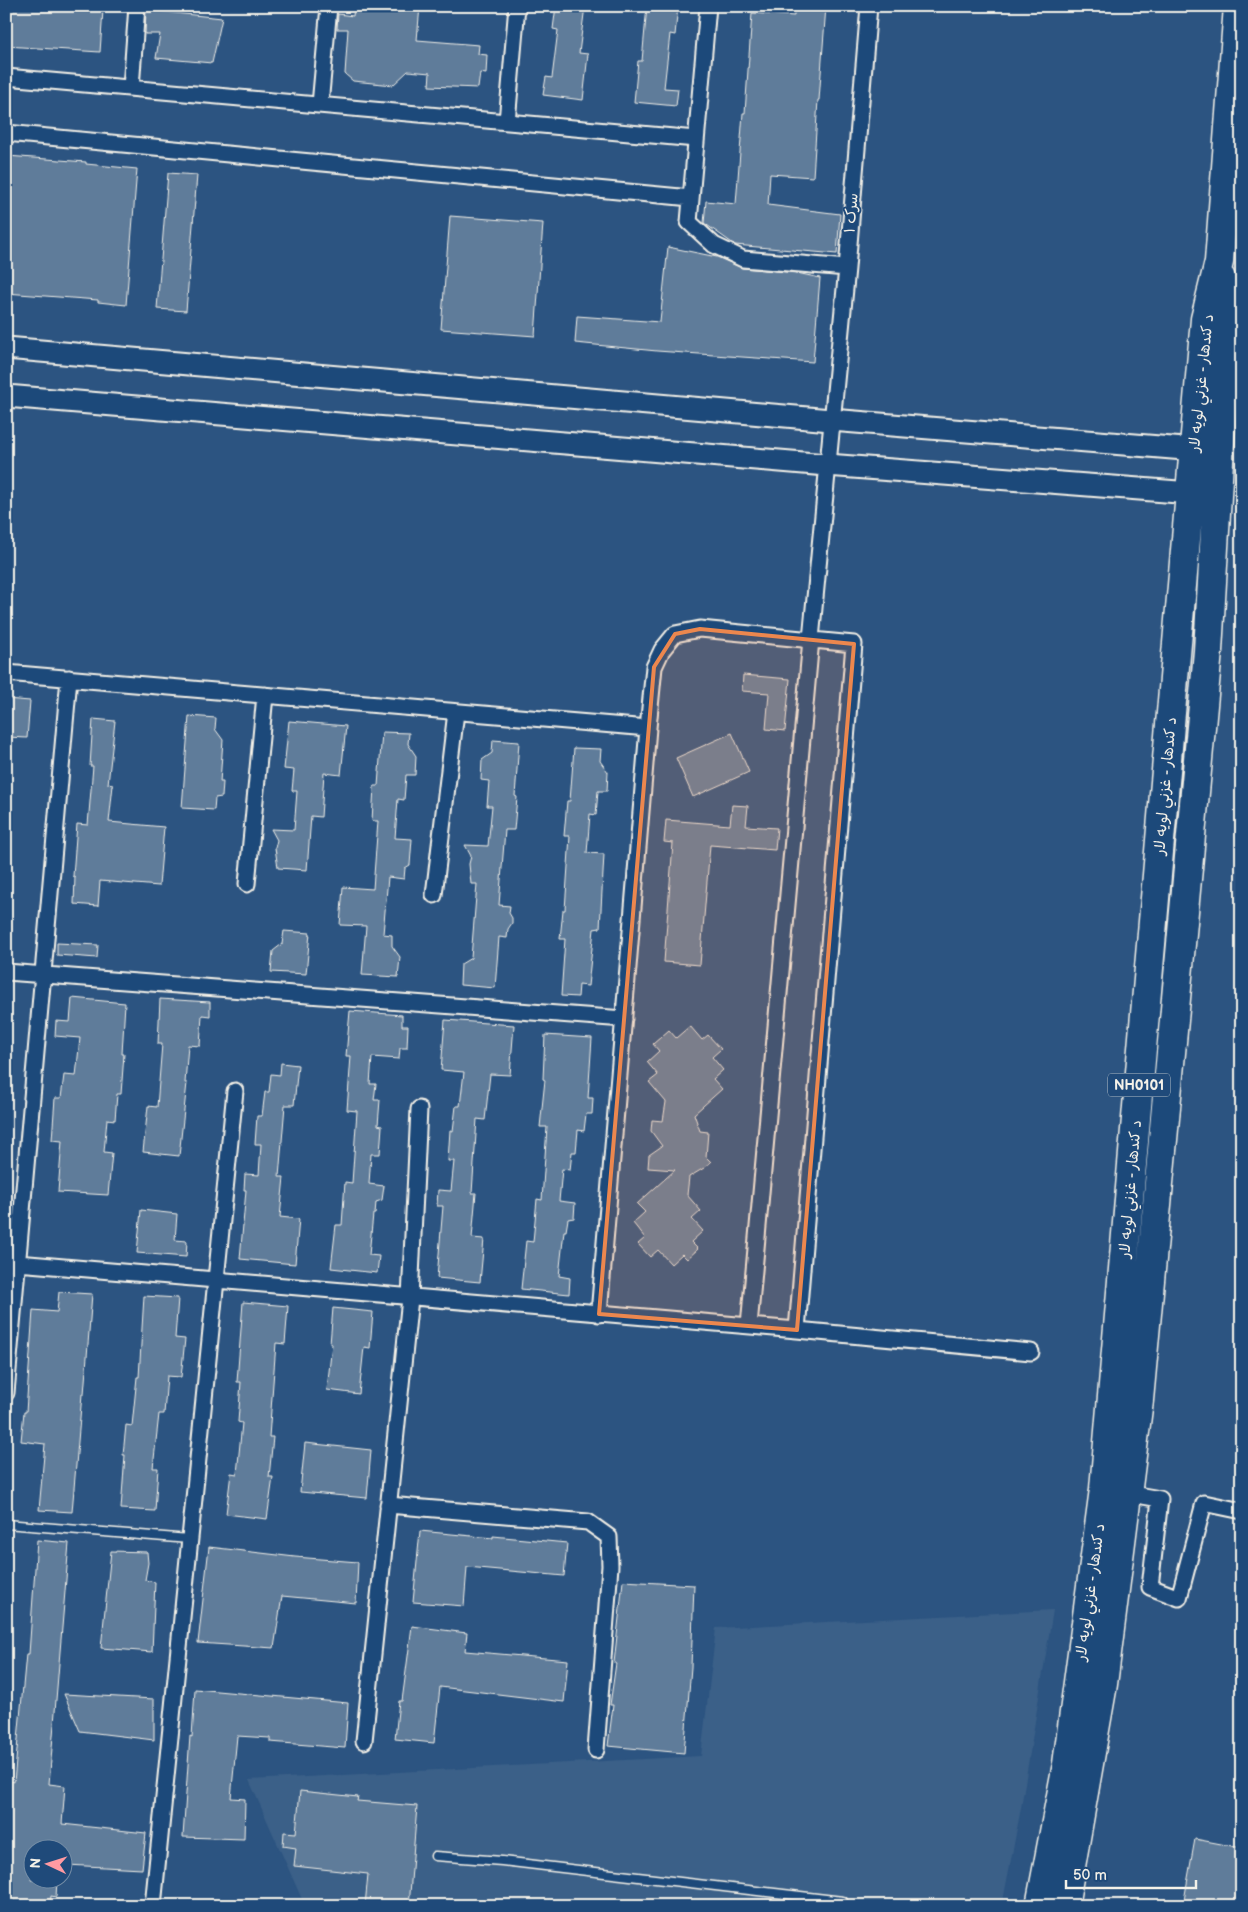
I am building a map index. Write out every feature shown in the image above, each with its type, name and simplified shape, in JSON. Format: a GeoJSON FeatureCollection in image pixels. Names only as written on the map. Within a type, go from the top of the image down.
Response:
{"type":"FeatureCollection","features":[{"type":"Feature","properties":{"kind":"highway","name":"د کندهار - غزني لويه لار"},"geometry":{"type":"LineString","coordinates":[[1064,1906],[1103,1684],[1190,493],[1207,450],[1225,323],[1219,262],[1238,6]]}},
{"type":"Feature","properties":{"kind":"highway","name":"د کندهار - غزني لويه لار"},"geometry":{"type":"LineString","coordinates":[[1040,1906],[1116,1491],[1140,1400],[1207,670],[1217,496],[1207,450]]}},
{"type":"Feature","properties":{"kind":"street"},"geometry":{"type":"LineString","coordinates":[[131,88],[137,6]]}},
{"type":"Feature","properties":{"kind":"street"},"geometry":{"type":"LineString","coordinates":[[320,106],[328,6]]}},
{"type":"Feature","properties":{"kind":"street"},"geometry":{"type":"LineString","coordinates":[[507,122],[517,6]]}},
{"type":"Feature","properties":{"kind":"street"},"geometry":{"type":"LineString","coordinates":[[708,6],[689,222],[714,245],[744,259],[847,268]]}},
{"type":"Feature","properties":{"kind":"street","name":"سرک ۱"},"geometry":{"type":"LineString","coordinates":[[749,1326],[831,420],[847,268],[869,6]]}},
{"type":"Feature","properties":{"kind":"street"},"geometry":{"type":"LineString","coordinates":[[6,77],[696,140]]}},
{"type":"Feature","properties":{"kind":"street"},"geometry":{"type":"LineString","coordinates":[[6,132],[691,198]]}},
{"type":"Feature","properties":{"kind":"street"},"geometry":{"type":"LineString","coordinates":[[6,348],[831,420],[1207,450]]}},
{"type":"Feature","properties":{"kind":"street"},"geometry":{"type":"LineString","coordinates":[[6,396],[1217,496]]}},
{"type":"Feature","properties":{"kind":"street"},"geometry":{"type":"LineString","coordinates":[[600,1314],[654,668],[662,650],[676,634],[700,629],[854,644],[797,1330]]}},
{"type":"Feature","properties":{"kind":"street"},"geometry":{"type":"LineString","coordinates":[[6,673],[648,728]]}},
{"type":"Feature","properties":{"kind":"street"},"geometry":{"type":"LineString","coordinates":[[6,1393],[12,1263],[43,976],[69,678]]}},
{"type":"Feature","properties":{"kind":"street"},"geometry":{"type":"LineString","coordinates":[[247,884],[265,695]]}},
{"type":"Feature","properties":{"kind":"street"},"geometry":{"type":"LineString","coordinates":[[434,895],[456,712]]}},
{"type":"Feature","properties":{"kind":"street"},"geometry":{"type":"LineString","coordinates":[[6,972],[624,1019]]}},
{"type":"Feature","properties":{"kind":"street"},"geometry":{"type":"LineString","coordinates":[[152,1906],[235,1091]]}},
{"type":"Feature","properties":{"kind":"street"},"geometry":{"type":"LineString","coordinates":[[364,1741],[410,1298],[419,1109]]}},
{"type":"Feature","properties":{"kind":"street"},"geometry":{"type":"LineString","coordinates":[[12,1263],[1032,1352]]}},
{"type":"Feature","properties":{"kind":"street"},"geometry":{"type":"LineString","coordinates":[[1116,1491],[1160,1499],[1150,1587],[1179,1598],[1204,1503],[1242,1511]]}},
{"type":"Feature","properties":{"kind":"street"},"geometry":{"type":"LineString","coordinates":[[388,1505],[588,1522],[609,1537],[610,1566],[596,1750]]}},
{"type":"Feature","properties":{"kind":"lane"},"geometry":{"type":"LineString","coordinates":[[6,1524],[189,1539]]}},
{"type":"Feature","properties":{"kind":"lane"},"geometry":{"type":"LineString","coordinates":[[435,1856],[502,1861],[843,1901],[846,1906]]}},
{"type":"Feature","properties":{"kind":"highlighted area"},"geometry":{"type":"Polygon","coordinates":[[[700,629],[854,644],[797,1330],[599,1314],[654,667],[675,634],[700,629]]]}},
{"type":"Feature","properties":{"kind":"shaded area"},"geometry":{"type":"Polygon","coordinates":[[[1053,1610],[1021,1808],[1002,1906],[305,1906],[249,1780],[701,1756],[716,1628],[1053,1610]]]}},
{"type":"Feature","properties":{"kind":"building"},"geometry":{"type":"Polygon","coordinates":[[[6,6],[44,8],[44,6],[103,10],[100,52],[6,46],[6,6]]]}},
{"type":"Feature","properties":{"kind":"building"},"geometry":{"type":"Polygon","coordinates":[[[354,6],[420,6],[417,40],[479,45],[478,54],[487,55],[486,74],[480,73],[478,88],[429,86],[430,73],[408,71],[393,85],[353,81],[345,74],[348,29],[337,29],[338,14],[353,16],[354,6]]]}},
{"type":"Feature","properties":{"kind":"building"},"geometry":{"type":"Polygon","coordinates":[[[556,6],[585,6],[579,53],[588,54],[583,100],[543,95],[546,77],[552,78],[558,30],[553,29],[556,6]]]}},
{"type":"Feature","properties":{"kind":"building"},"geometry":{"type":"Polygon","coordinates":[[[647,6],[678,6],[675,35],[670,34],[664,88],[678,89],[676,106],[634,102],[638,61],[642,61],[647,6]]]}},
{"type":"Feature","properties":{"kind":"building"},"geometry":{"type":"Polygon","coordinates":[[[794,6],[826,6],[813,177],[770,174],[768,205],[840,214],[837,254],[735,245],[704,223],[706,201],[736,204],[752,13],[794,16],[794,6]]]}},
{"type":"Feature","properties":{"kind":"building"},"geometry":{"type":"Polygon","coordinates":[[[146,10],[222,18],[212,63],[156,58],[160,34],[145,34],[146,10]]]}},
{"type":"Feature","properties":{"kind":"building"},"geometry":{"type":"Polygon","coordinates":[[[7,156],[86,162],[86,164],[137,169],[126,305],[98,302],[98,300],[6,293],[7,156]]]}},
{"type":"Feature","properties":{"kind":"building"},"geometry":{"type":"Polygon","coordinates":[[[168,173],[197,175],[186,311],[157,309],[168,173]]]}},
{"type":"Feature","properties":{"kind":"building"},"geometry":{"type":"Polygon","coordinates":[[[450,216],[543,223],[535,336],[441,329],[450,216]]]}},
{"type":"Feature","properties":{"kind":"building"},"geometry":{"type":"Polygon","coordinates":[[[668,247],[717,257],[742,268],[797,273],[820,278],[813,362],[575,343],[577,316],[660,322],[668,247]]]}},
{"type":"Feature","properties":{"kind":"building"},"geometry":{"type":"Polygon","coordinates":[[[743,675],[790,679],[785,731],[766,729],[769,693],[742,691],[743,675]]]}},
{"type":"Feature","properties":{"kind":"building"},"geometry":{"type":"Polygon","coordinates":[[[6,699],[30,701],[27,738],[6,737],[6,699]]]}},
{"type":"Feature","properties":{"kind":"building"},"geometry":{"type":"Polygon","coordinates":[[[189,716],[216,718],[215,729],[223,740],[220,782],[223,782],[222,797],[215,798],[214,810],[182,808],[189,716]]]}},
{"type":"Feature","properties":{"kind":"building"},"geometry":{"type":"Polygon","coordinates":[[[93,719],[115,721],[108,784],[113,785],[109,822],[164,827],[159,886],[100,881],[98,906],[74,904],[75,877],[73,876],[77,824],[88,825],[93,766],[90,766],[93,719]]]}},
{"type":"Feature","properties":{"kind":"building"},"geometry":{"type":"Polygon","coordinates":[[[289,721],[346,726],[341,775],[324,773],[321,817],[311,816],[307,870],[278,868],[275,848],[277,840],[271,829],[294,830],[297,791],[292,791],[294,770],[284,769],[289,721]]]}},
{"type":"Feature","properties":{"kind":"building"},"geometry":{"type":"Polygon","coordinates":[[[382,732],[409,733],[408,744],[416,756],[415,775],[406,775],[404,800],[398,799],[395,838],[412,839],[410,865],[405,868],[404,879],[388,877],[383,934],[392,935],[392,946],[400,957],[398,977],[362,975],[366,926],[340,925],[343,887],[373,889],[378,821],[372,821],[374,786],[378,786],[382,732]]]}},
{"type":"Feature","properties":{"kind":"building"},"geometry":{"type":"Polygon","coordinates":[[[732,733],[749,772],[693,797],[676,758],[732,733]]]}},
{"type":"Feature","properties":{"kind":"building"},"geometry":{"type":"Polygon","coordinates":[[[493,740],[519,742],[514,830],[505,830],[499,905],[510,906],[509,913],[512,923],[508,929],[507,938],[499,937],[495,988],[460,985],[461,964],[471,958],[477,884],[471,884],[469,864],[471,856],[465,845],[488,846],[492,806],[487,806],[489,781],[481,780],[482,760],[492,753],[493,740]]]}},
{"type":"Feature","properties":{"kind":"building"},"geometry":{"type":"Polygon","coordinates":[[[574,748],[601,749],[600,761],[608,772],[607,791],[598,791],[596,815],[590,814],[587,853],[604,854],[600,928],[594,929],[588,986],[579,985],[578,997],[561,996],[565,939],[560,939],[563,910],[565,910],[570,836],[564,836],[567,801],[570,801],[574,748]]]}},
{"type":"Feature","properties":{"kind":"building"},"geometry":{"type":"Polygon","coordinates":[[[732,805],[748,806],[746,826],[777,828],[775,850],[710,845],[700,965],[664,962],[673,843],[664,842],[666,820],[730,825],[732,805]]]}},
{"type":"Feature","properties":{"kind":"building"},"geometry":{"type":"Polygon","coordinates":[[[284,931],[310,933],[306,974],[271,972],[273,951],[282,944],[284,931]]]}},
{"type":"Feature","properties":{"kind":"building"},"geometry":{"type":"Polygon","coordinates":[[[57,943],[98,945],[97,958],[57,955],[57,943]]]}},
{"type":"Feature","properties":{"kind":"building"},"geometry":{"type":"Polygon","coordinates":[[[72,998],[125,1003],[121,1094],[117,1094],[115,1120],[107,1119],[104,1152],[112,1153],[108,1195],[58,1192],[62,1141],[52,1140],[55,1098],[61,1098],[64,1075],[76,1076],[80,1038],[55,1036],[56,1021],[70,1022],[72,998]]]}},
{"type":"Feature","properties":{"kind":"building"},"geometry":{"type":"Polygon","coordinates":[[[160,999],[210,1002],[210,1016],[202,1015],[200,1046],[188,1045],[185,1083],[187,1083],[179,1156],[143,1152],[148,1106],[157,1107],[162,1044],[158,1044],[160,999]]]}},
{"type":"Feature","properties":{"kind":"building"},"geometry":{"type":"Polygon","coordinates":[[[350,1011],[402,1015],[402,1026],[408,1026],[407,1048],[400,1048],[399,1059],[372,1057],[370,1084],[376,1084],[374,1100],[380,1100],[378,1125],[382,1126],[380,1154],[371,1154],[369,1184],[384,1186],[382,1200],[376,1202],[375,1214],[373,1214],[369,1255],[379,1256],[377,1273],[331,1268],[336,1225],[342,1225],[345,1182],[352,1183],[357,1111],[347,1110],[351,1056],[346,1056],[350,1011]]]}},
{"type":"Feature","properties":{"kind":"building"},"geometry":{"type":"Polygon","coordinates":[[[445,1020],[514,1025],[510,1075],[490,1074],[485,1120],[477,1119],[472,1193],[476,1193],[472,1238],[484,1239],[480,1282],[437,1278],[443,1206],[437,1206],[438,1190],[451,1191],[454,1161],[448,1161],[450,1130],[453,1131],[456,1106],[460,1106],[464,1072],[441,1070],[445,1020]]]}},
{"type":"Feature","properties":{"kind":"building"},"geometry":{"type":"Polygon","coordinates":[[[690,1026],[702,1040],[708,1035],[721,1049],[712,1057],[723,1070],[713,1079],[722,1089],[694,1114],[700,1131],[708,1132],[706,1157],[711,1162],[689,1177],[687,1195],[701,1211],[692,1219],[703,1231],[691,1242],[698,1249],[687,1259],[682,1254],[671,1264],[658,1250],[650,1257],[638,1244],[645,1238],[633,1223],[645,1212],[637,1204],[675,1170],[648,1168],[649,1155],[662,1146],[651,1131],[652,1120],[663,1121],[666,1102],[649,1082],[658,1075],[647,1062],[659,1051],[653,1044],[669,1030],[676,1038],[690,1026]]]}},
{"type":"Feature","properties":{"kind":"building"},"geometry":{"type":"Polygon","coordinates":[[[545,1035],[592,1038],[588,1098],[593,1098],[592,1114],[586,1114],[584,1131],[578,1130],[576,1152],[572,1152],[570,1170],[562,1169],[559,1201],[575,1203],[574,1218],[568,1219],[566,1231],[564,1231],[559,1276],[570,1278],[569,1294],[521,1289],[526,1241],[533,1242],[537,1199],[542,1200],[547,1127],[540,1127],[545,1080],[543,1079],[545,1035]]]}},
{"type":"Feature","properties":{"kind":"building"},"geometry":{"type":"Polygon","coordinates":[[[281,1063],[298,1065],[294,1105],[285,1105],[279,1177],[284,1177],[280,1217],[299,1219],[295,1264],[240,1259],[246,1190],[244,1190],[245,1174],[259,1175],[261,1144],[255,1144],[257,1116],[262,1116],[265,1092],[269,1092],[271,1074],[280,1075],[281,1063]]]}},
{"type":"Feature","properties":{"kind":"building"},"geometry":{"type":"Polygon","coordinates":[[[141,1210],[177,1214],[175,1240],[187,1241],[186,1257],[137,1253],[141,1210]]]}},
{"type":"Feature","properties":{"kind":"building"},"geometry":{"type":"Polygon","coordinates":[[[59,1292],[92,1294],[72,1512],[39,1510],[45,1444],[21,1441],[24,1412],[26,1412],[33,1310],[57,1312],[59,1292]]]}},
{"type":"Feature","properties":{"kind":"building"},"geometry":{"type":"Polygon","coordinates":[[[144,1296],[178,1298],[175,1338],[185,1339],[181,1377],[167,1376],[164,1414],[159,1414],[153,1468],[158,1468],[155,1511],[121,1509],[126,1425],[132,1426],[137,1377],[139,1377],[144,1296]]]}},
{"type":"Feature","properties":{"kind":"building"},"geometry":{"type":"Polygon","coordinates":[[[243,1302],[288,1306],[285,1344],[276,1343],[269,1437],[273,1437],[269,1477],[273,1477],[267,1519],[226,1514],[231,1473],[237,1474],[242,1423],[238,1422],[241,1382],[237,1382],[243,1302]]]}},
{"type":"Feature","properties":{"kind":"building"},"geometry":{"type":"Polygon","coordinates":[[[333,1308],[373,1312],[370,1348],[364,1347],[359,1394],[327,1390],[332,1344],[330,1344],[333,1308]]]}},
{"type":"Feature","properties":{"kind":"building"},"geometry":{"type":"Polygon","coordinates":[[[305,1443],[371,1450],[367,1498],[300,1492],[305,1443]]]}},
{"type":"Feature","properties":{"kind":"building"},"geometry":{"type":"Polygon","coordinates":[[[420,1531],[567,1543],[564,1576],[467,1567],[464,1606],[413,1602],[420,1531]]]}},
{"type":"Feature","properties":{"kind":"building"},"geometry":{"type":"Polygon","coordinates":[[[37,1540],[69,1543],[49,1784],[65,1786],[62,1824],[146,1833],[142,1869],[72,1865],[72,1840],[22,1840],[22,1890],[56,1890],[56,1897],[51,1896],[50,1906],[6,1906],[6,1846],[11,1781],[14,1782],[26,1654],[29,1654],[37,1540]]]}},
{"type":"Feature","properties":{"kind":"building"},"geometry":{"type":"Polygon","coordinates":[[[209,1547],[358,1562],[356,1603],[282,1596],[274,1648],[198,1643],[209,1547]]]}},
{"type":"Feature","properties":{"kind":"building"},"geometry":{"type":"Polygon","coordinates":[[[111,1551],[147,1552],[148,1563],[145,1580],[155,1582],[152,1652],[101,1648],[111,1551]]]}},
{"type":"Feature","properties":{"kind":"building"},"geometry":{"type":"Polygon","coordinates":[[[623,1581],[694,1585],[691,1667],[684,1753],[608,1746],[613,1705],[610,1705],[616,1663],[614,1663],[623,1581]]]}},
{"type":"Feature","properties":{"kind":"building"},"geometry":{"type":"Polygon","coordinates":[[[412,1626],[467,1633],[465,1651],[568,1660],[564,1702],[440,1687],[434,1743],[395,1739],[399,1701],[402,1701],[412,1626]]]}},
{"type":"Feature","properties":{"kind":"building"},"geometry":{"type":"Polygon","coordinates":[[[195,1689],[348,1703],[345,1748],[270,1742],[270,1738],[237,1736],[231,1798],[245,1799],[244,1839],[183,1837],[195,1689]]]}},
{"type":"Feature","properties":{"kind":"building"},"geometry":{"type":"Polygon","coordinates":[[[64,1694],[154,1699],[154,1740],[80,1731],[64,1694]]]}},
{"type":"Feature","properties":{"kind":"building"},"geometry":{"type":"Polygon","coordinates":[[[300,1791],[358,1797],[357,1801],[417,1806],[409,1906],[365,1906],[368,1874],[294,1866],[296,1848],[283,1846],[284,1832],[296,1833],[300,1791]]]}},
{"type":"Feature","properties":{"kind":"building"},"geometry":{"type":"Polygon","coordinates":[[[1195,1839],[1242,1848],[1242,1906],[1183,1906],[1195,1839]]]}}]}
